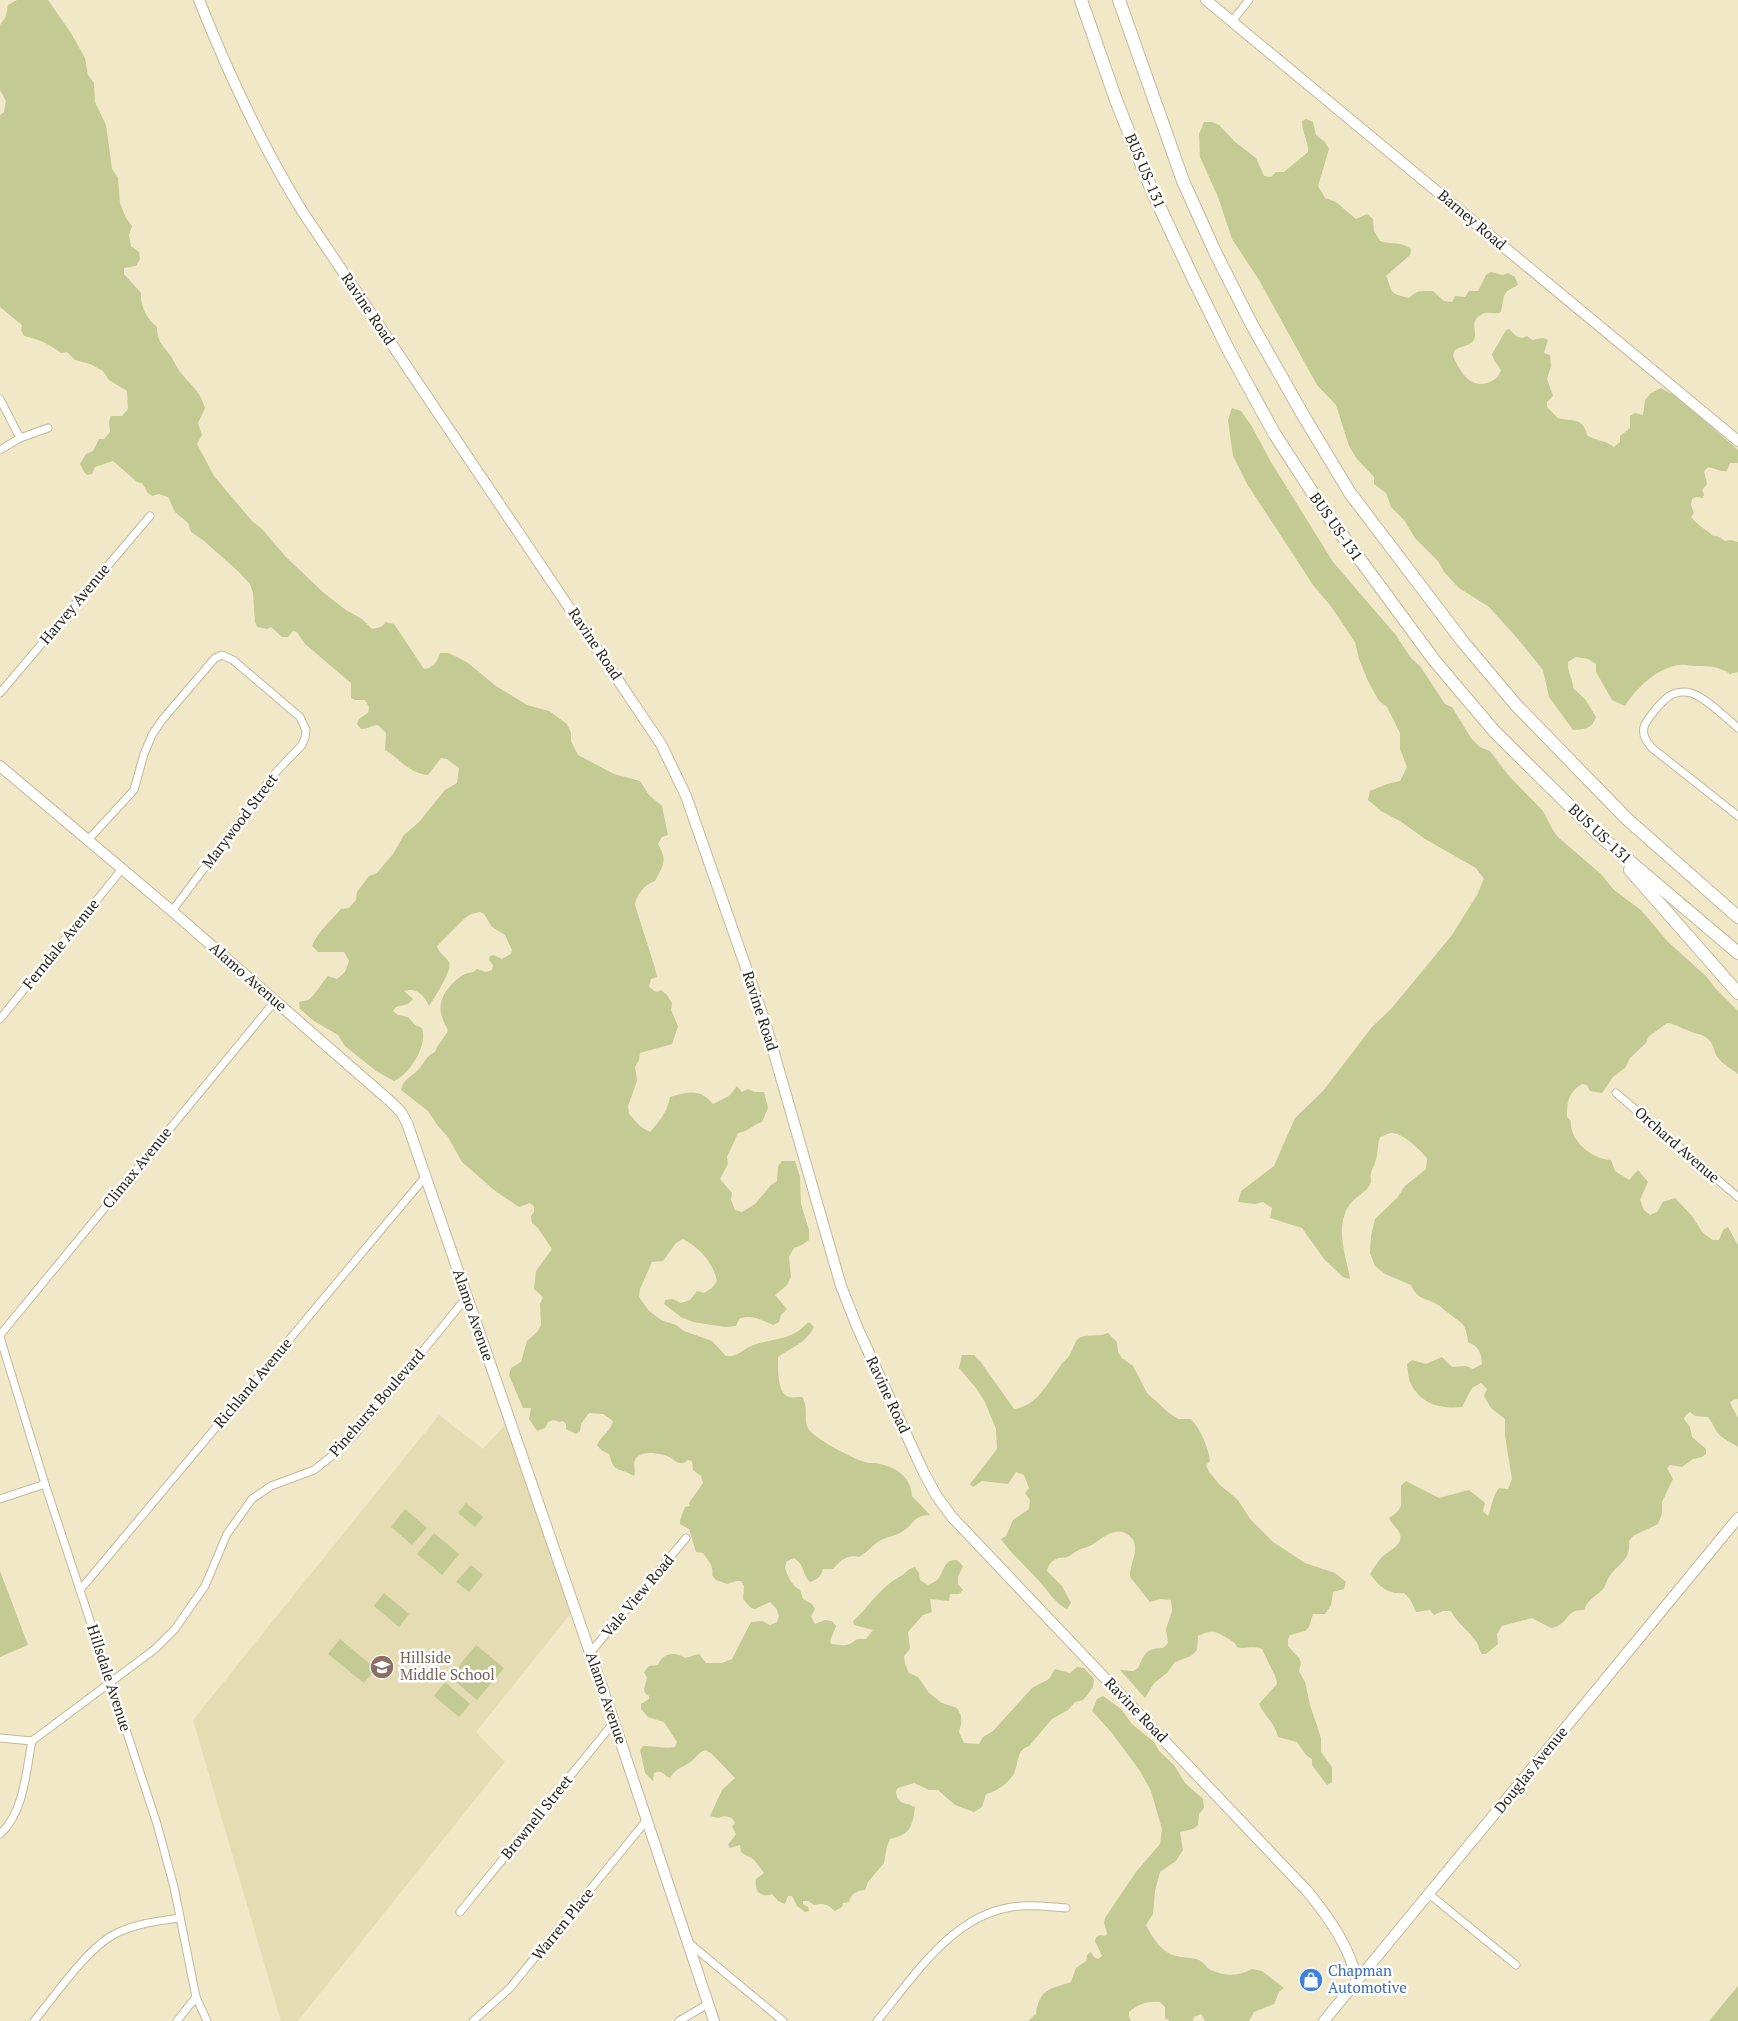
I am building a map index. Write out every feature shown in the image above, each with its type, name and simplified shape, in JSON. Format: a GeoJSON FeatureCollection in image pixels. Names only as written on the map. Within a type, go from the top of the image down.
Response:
{"type":"FeatureCollection","features":[{"type":"Feature","properties":{"kind":"highway","name":"BUS US-131"},"geometry":{"type":"LineString","coordinates":[[1081,0],[1116,100],[1153,193],[1229,351],[1274,433],[1325,512],[1434,660],[1494,731],[1600,836],[1738,953]]}},
{"type":"Feature","properties":{"kind":"highway","name":"BUS US-131"},"geometry":{"type":"LineString","coordinates":[[1119,0],[1183,181],[1215,252],[1303,415],[1350,493],[1458,635],[1516,705],[1627,819],[1738,917]]}},
{"type":"Feature","properties":{"kind":"highway"},"geometry":{"type":"LineString","coordinates":[[1600,836],[1738,993]]}},
{"type":"Feature","properties":{"kind":"street","name":"Ravine Road"},"geometry":{"type":"LineString","coordinates":[[199,0],[244,106],[302,211],[661,744],[686,796],[764,1022],[841,1286],[858,1329],[930,1484],[942,1505],[1308,1892],[1328,1917],[1338,1934],[1353,1964],[1357,1981]]}},
{"type":"Feature","properties":{"kind":"street","name":"Barney Road"},"geometry":{"type":"LineString","coordinates":[[1206,0],[1738,441]]}},
{"type":"Feature","properties":{"kind":"street"},"geometry":{"type":"LineString","coordinates":[[1232,21],[1249,0]]}},
{"type":"Feature","properties":{"kind":"street"},"geometry":{"type":"LineString","coordinates":[[0,399],[20,438]]}},
{"type":"Feature","properties":{"kind":"street"},"geometry":{"type":"LineString","coordinates":[[0,450],[20,438],[48,428]]}},
{"type":"Feature","properties":{"kind":"street","name":"Harvey Avenue"},"geometry":{"type":"LineString","coordinates":[[0,693],[150,516]]}},
{"type":"Feature","properties":{"kind":"street","name":"Marywood Street"},"geometry":{"type":"LineString","coordinates":[[88,840],[134,790],[144,754],[152,735],[162,720],[213,660],[219,656],[226,656],[233,660],[300,717],[306,730],[305,738],[302,745],[277,771],[172,911]]}},
{"type":"Feature","properties":{"kind":"street"},"geometry":{"type":"LineString","coordinates":[[1738,728],[1696,695],[1680,692],[1668,696],[1644,726],[1644,734],[1652,748],[1738,816]]}},
{"type":"Feature","properties":{"kind":"street","name":"Alamo Avenue"},"geometry":{"type":"LineString","coordinates":[[0,766],[172,911],[401,1112],[407,1123],[426,1176],[466,1298],[614,1722],[714,2021]]}},
{"type":"Feature","properties":{"kind":"street","name":"Ferndale Avenue"},"geometry":{"type":"LineString","coordinates":[[0,1019],[122,870]]}},
{"type":"Feature","properties":{"kind":"street","name":"Climax Avenue"},"geometry":{"type":"LineString","coordinates":[[0,1336],[275,1001]]}},
{"type":"Feature","properties":{"kind":"street","name":"Orchard Avenue"},"geometry":{"type":"LineString","coordinates":[[1616,1092],[1738,1197]]}},
{"type":"Feature","properties":{"kind":"street","name":"Richland Avenue"},"geometry":{"type":"LineString","coordinates":[[80,1590],[426,1176]]}},
{"type":"Feature","properties":{"kind":"street","name":"Pinehurst Boulevard"},"geometry":{"type":"LineString","coordinates":[[32,1741],[155,1649],[187,1614],[205,1586],[232,1525],[252,1499],[271,1486],[314,1470],[338,1451],[355,1434],[466,1298]]}},
{"type":"Feature","properties":{"kind":"street","name":"Hillsdale Avenue"},"geometry":{"type":"LineString","coordinates":[[0,1336],[159,1832],[180,1918],[196,1997],[207,2021]]}},
{"type":"Feature","properties":{"kind":"street"},"geometry":{"type":"LineString","coordinates":[[0,1499],[46,1484]]}},
{"type":"Feature","properties":{"kind":"street","name":"Douglas Avenue"},"geometry":{"type":"LineString","coordinates":[[1324,2021],[1738,1518]]}},
{"type":"Feature","properties":{"kind":"street","name":"Vale View Road"},"geometry":{"type":"LineString","coordinates":[[590,1653],[686,1538]]}},
{"type":"Feature","properties":{"kind":"street","name":"Brownell Street"},"geometry":{"type":"LineString","coordinates":[[460,1912],[614,1722]]}},
{"type":"Feature","properties":{"kind":"street"},"geometry":{"type":"LineString","coordinates":[[0,1738],[32,1741],[19,1803],[12,1818],[0,1834]]}},
{"type":"Feature","properties":{"kind":"street","name":"Warren Place"},"geometry":{"type":"LineString","coordinates":[[472,2021],[510,1988],[646,1821]]}},
{"type":"Feature","properties":{"kind":"street"},"geometry":{"type":"LineString","coordinates":[[1430,1894],[1516,1966]]}},
{"type":"Feature","properties":{"kind":"street"},"geometry":{"type":"LineString","coordinates":[[878,2021],[942,1944],[966,1924],[1012,1907],[1066,1908]]}},
{"type":"Feature","properties":{"kind":"street"},"geometry":{"type":"LineString","coordinates":[[34,2021],[87,1957],[112,1935],[135,1926],[159,1920],[180,1918]]}},
{"type":"Feature","properties":{"kind":"street"},"geometry":{"type":"LineString","coordinates":[[688,1943],[783,2021]]}},
{"type":"Feature","properties":{"kind":"street"},"geometry":{"type":"LineString","coordinates":[[177,2021],[196,1997]]}},
{"type":"Feature","properties":{"kind":"street"},"geometry":{"type":"LineString","coordinates":[[679,2021],[708,2004]]}},
{"type":"Feature","properties":{"kind":"shaded area","name":"Hillside Middle School"},"geometry":{"type":"Polygon","coordinates":[[[439,1415],[483,1449],[506,1424],[571,1613],[476,1732],[505,1762],[298,2021],[281,2021],[193,1720],[439,1415]]]}},
{"type":"Feature","properties":{"kind":"green space"},"geometry":{"type":"Polygon","coordinates":[[[17,0],[48,0],[71,33],[85,58],[88,75],[94,83],[95,102],[106,125],[112,169],[118,178],[120,203],[126,218],[132,226],[129,235],[131,246],[139,252],[140,259],[136,266],[124,268],[124,274],[141,293],[143,307],[147,316],[157,327],[158,337],[180,372],[198,392],[203,402],[205,408],[198,423],[202,435],[197,444],[214,476],[252,521],[325,594],[346,610],[362,619],[372,629],[381,627],[386,622],[394,624],[424,669],[435,664],[440,653],[448,653],[468,663],[496,686],[527,705],[549,711],[567,724],[571,733],[571,741],[578,755],[614,774],[640,781],[649,795],[662,806],[668,835],[662,837],[658,844],[663,855],[663,863],[655,881],[642,890],[637,897],[635,905],[657,977],[651,979],[649,987],[656,992],[661,990],[667,995],[672,1003],[671,1010],[678,1026],[672,1044],[640,1053],[635,1067],[637,1081],[628,1106],[629,1114],[641,1127],[650,1132],[665,1112],[670,1097],[698,1093],[713,1104],[729,1096],[737,1086],[742,1092],[748,1089],[754,1092],[764,1092],[768,1108],[762,1122],[738,1133],[727,1157],[728,1164],[720,1179],[732,1193],[731,1200],[735,1210],[742,1212],[755,1204],[771,1185],[777,1181],[778,1166],[782,1161],[795,1161],[800,1177],[801,1204],[809,1230],[809,1240],[794,1248],[789,1257],[791,1277],[787,1285],[775,1295],[787,1309],[781,1315],[779,1322],[773,1325],[748,1317],[739,1319],[736,1326],[725,1327],[693,1322],[681,1317],[664,1304],[665,1300],[673,1299],[681,1303],[690,1300],[697,1291],[704,1293],[712,1288],[717,1281],[705,1256],[683,1239],[676,1243],[663,1261],[652,1262],[640,1289],[639,1297],[649,1311],[661,1320],[712,1341],[726,1356],[735,1355],[758,1343],[793,1334],[809,1322],[814,1327],[806,1338],[778,1357],[779,1380],[782,1391],[789,1397],[802,1397],[805,1406],[806,1424],[811,1432],[822,1440],[867,1463],[878,1463],[902,1474],[909,1484],[912,1496],[930,1515],[920,1517],[898,1534],[881,1540],[859,1557],[847,1557],[833,1569],[823,1569],[819,1577],[810,1582],[798,1561],[794,1558],[787,1561],[785,1567],[790,1580],[800,1590],[803,1599],[812,1604],[815,1609],[811,1616],[815,1624],[825,1620],[832,1621],[836,1626],[830,1641],[831,1644],[845,1645],[857,1639],[866,1639],[873,1630],[854,1625],[853,1621],[886,1586],[915,1567],[919,1573],[920,1580],[928,1585],[937,1580],[949,1561],[957,1560],[963,1566],[958,1577],[958,1584],[963,1590],[959,1594],[950,1594],[949,1601],[930,1599],[932,1612],[923,1615],[908,1632],[910,1649],[904,1656],[909,1673],[918,1677],[929,1693],[942,1703],[957,1708],[961,1720],[959,1732],[964,1743],[979,1744],[983,1737],[993,1731],[1032,1688],[1049,1679],[1055,1669],[1070,1673],[1077,1667],[1084,1668],[1094,1679],[1093,1687],[1083,1700],[1075,1702],[1068,1710],[1052,1719],[1029,1746],[1022,1750],[1018,1757],[1016,1769],[1009,1780],[998,1789],[986,1794],[982,1807],[974,1812],[955,1805],[938,1790],[929,1790],[914,1783],[898,1788],[896,1791],[898,1799],[915,1807],[909,1829],[902,1835],[890,1839],[884,1863],[868,1882],[865,1890],[855,1893],[849,1902],[843,1903],[842,1907],[835,1911],[825,1905],[814,1905],[808,1901],[803,1901],[803,1904],[808,1907],[809,1911],[805,1912],[797,1906],[792,1896],[788,1896],[785,1904],[778,1901],[772,1894],[764,1895],[757,1890],[756,1879],[764,1873],[753,1859],[741,1852],[740,1845],[730,1848],[728,1845],[736,1834],[732,1827],[735,1823],[732,1818],[710,1816],[722,1790],[735,1778],[711,1753],[703,1751],[676,1771],[670,1778],[661,1772],[657,1772],[654,1773],[653,1781],[645,1773],[640,1750],[643,1746],[671,1748],[675,1747],[677,1742],[664,1722],[648,1717],[641,1709],[641,1704],[649,1699],[644,1689],[647,1678],[644,1672],[649,1666],[658,1665],[662,1658],[669,1654],[677,1654],[685,1658],[699,1654],[706,1663],[722,1663],[732,1659],[751,1622],[762,1621],[770,1625],[777,1622],[779,1616],[776,1608],[770,1602],[755,1609],[751,1608],[743,1599],[744,1586],[741,1581],[727,1584],[716,1580],[712,1575],[711,1566],[707,1558],[703,1553],[696,1552],[689,1529],[680,1524],[685,1507],[690,1506],[689,1503],[703,1483],[701,1476],[693,1470],[692,1461],[688,1460],[684,1463],[679,1463],[667,1456],[646,1453],[635,1460],[634,1476],[618,1469],[613,1465],[609,1454],[601,1450],[597,1445],[613,1421],[603,1414],[589,1413],[581,1424],[580,1431],[576,1434],[566,1429],[566,1424],[563,1421],[553,1420],[548,1422],[545,1428],[537,1431],[529,1419],[531,1408],[523,1408],[509,1375],[511,1368],[521,1362],[527,1341],[537,1332],[541,1325],[540,1304],[543,1297],[534,1289],[536,1271],[552,1249],[538,1228],[532,1223],[531,1216],[534,1212],[534,1206],[530,1203],[519,1207],[494,1190],[462,1162],[448,1137],[428,1111],[401,1090],[406,1080],[435,1052],[448,1031],[441,1013],[441,1001],[446,991],[458,978],[465,974],[474,972],[477,969],[486,972],[492,970],[493,965],[489,960],[490,956],[493,955],[502,959],[511,954],[512,950],[505,935],[492,927],[484,914],[480,912],[465,918],[437,946],[439,951],[448,960],[449,966],[439,991],[429,1006],[422,995],[416,991],[409,990],[404,991],[413,999],[408,1004],[396,1007],[393,1011],[398,1015],[408,1017],[415,1025],[422,1028],[423,1035],[420,1050],[411,1066],[394,1081],[376,1071],[345,1046],[338,1035],[314,1021],[300,1009],[299,1002],[310,999],[328,976],[337,979],[345,972],[349,961],[344,952],[318,952],[312,946],[318,936],[341,909],[349,908],[356,900],[357,892],[369,876],[377,873],[393,854],[404,835],[419,822],[445,790],[457,783],[459,768],[447,759],[441,758],[428,775],[416,772],[385,750],[386,733],[378,725],[361,729],[357,724],[359,719],[368,713],[369,707],[365,700],[351,698],[351,683],[305,644],[297,632],[293,631],[288,637],[282,637],[271,627],[267,629],[257,627],[253,593],[250,584],[204,541],[191,532],[188,523],[175,512],[168,497],[159,494],[152,496],[142,483],[137,482],[113,461],[95,467],[92,474],[87,475],[84,472],[80,464],[86,454],[93,451],[99,439],[104,439],[110,432],[109,422],[111,416],[122,416],[128,409],[127,391],[109,380],[103,371],[90,364],[75,360],[67,352],[61,353],[44,342],[24,336],[21,330],[22,325],[0,307],[0,115],[4,112],[6,101],[0,90],[0,25],[6,17],[8,5],[17,0]]]}},
{"type":"Feature","properties":{"kind":"green space"},"geometry":{"type":"Polygon","coordinates":[[[1306,119],[1313,122],[1316,135],[1325,142],[1329,149],[1318,186],[1325,198],[1336,202],[1356,219],[1367,214],[1373,219],[1374,231],[1380,241],[1400,244],[1411,249],[1410,255],[1386,276],[1392,292],[1409,298],[1417,292],[1433,291],[1444,301],[1452,302],[1455,296],[1465,297],[1469,291],[1478,291],[1486,275],[1491,272],[1503,275],[1508,273],[1515,277],[1518,285],[1507,291],[1504,296],[1501,312],[1485,313],[1479,316],[1474,325],[1475,338],[1473,341],[1455,350],[1453,356],[1462,372],[1470,381],[1481,384],[1498,377],[1501,370],[1492,354],[1506,330],[1509,329],[1516,336],[1522,338],[1527,336],[1532,340],[1543,338],[1548,340],[1544,353],[1550,355],[1551,366],[1547,379],[1553,396],[1547,402],[1547,407],[1558,418],[1579,422],[1590,437],[1614,447],[1620,442],[1620,436],[1630,428],[1630,416],[1635,413],[1643,415],[1645,400],[1651,393],[1661,388],[1677,397],[1738,450],[1738,463],[1730,463],[1727,471],[1708,467],[1704,471],[1707,484],[1702,490],[1703,498],[1696,497],[1692,499],[1691,505],[1694,513],[1691,517],[1713,536],[1717,536],[1725,541],[1738,542],[1738,672],[1730,674],[1722,669],[1710,666],[1684,665],[1672,667],[1648,680],[1635,692],[1625,706],[1612,700],[1596,672],[1596,664],[1588,659],[1576,657],[1568,662],[1573,688],[1585,699],[1596,717],[1587,728],[1573,730],[1549,697],[1543,670],[1518,639],[1489,607],[1459,588],[1444,572],[1438,561],[1415,538],[1404,520],[1391,507],[1386,493],[1374,484],[1374,477],[1357,459],[1349,446],[1336,405],[1317,385],[1259,280],[1232,239],[1218,197],[1200,157],[1199,134],[1204,122],[1212,122],[1219,125],[1235,142],[1256,158],[1264,176],[1271,177],[1276,172],[1284,172],[1308,152],[1302,121],[1306,119]]]}},
{"type":"Feature","properties":{"kind":"green space"},"geometry":{"type":"Polygon","coordinates":[[[1232,408],[1241,411],[1251,425],[1271,462],[1333,562],[1395,634],[1411,658],[1420,666],[1445,704],[1452,707],[1471,738],[1480,747],[1490,751],[1509,776],[1543,811],[1559,838],[1601,874],[1614,890],[1641,910],[1668,942],[1706,976],[1738,1011],[1738,1074],[1719,1059],[1710,1041],[1705,1037],[1667,1023],[1648,1037],[1646,1043],[1630,1058],[1625,1068],[1613,1077],[1602,1093],[1590,1091],[1587,1085],[1582,1084],[1574,1091],[1568,1102],[1567,1117],[1571,1121],[1574,1136],[1590,1153],[1597,1157],[1611,1160],[1615,1171],[1629,1180],[1638,1170],[1648,1182],[1640,1200],[1644,1210],[1650,1215],[1657,1212],[1663,1202],[1675,1198],[1692,1216],[1703,1233],[1713,1240],[1719,1240],[1723,1230],[1728,1227],[1738,1245],[1738,1399],[1730,1403],[1738,1418],[1738,1447],[1724,1439],[1717,1432],[1708,1417],[1695,1416],[1690,1412],[1686,1415],[1684,1419],[1690,1427],[1692,1437],[1706,1449],[1706,1454],[1693,1459],[1682,1467],[1670,1465],[1667,1468],[1673,1479],[1662,1502],[1662,1514],[1658,1524],[1633,1536],[1629,1541],[1626,1557],[1609,1577],[1603,1589],[1589,1601],[1584,1610],[1573,1612],[1562,1623],[1551,1628],[1532,1618],[1502,1626],[1497,1634],[1498,1644],[1486,1654],[1482,1654],[1472,1636],[1451,1611],[1443,1611],[1434,1615],[1430,1610],[1416,1612],[1410,1599],[1404,1593],[1393,1593],[1384,1589],[1370,1574],[1380,1559],[1399,1542],[1400,1534],[1389,1518],[1400,1508],[1401,1486],[1406,1481],[1439,1498],[1469,1490],[1485,1503],[1483,1511],[1488,1516],[1497,1491],[1499,1488],[1508,1489],[1512,1479],[1505,1436],[1505,1419],[1491,1408],[1484,1396],[1487,1389],[1481,1383],[1472,1388],[1462,1407],[1447,1407],[1426,1401],[1415,1391],[1409,1380],[1407,1364],[1412,1360],[1426,1364],[1442,1357],[1452,1367],[1466,1366],[1473,1369],[1482,1364],[1479,1350],[1468,1342],[1464,1326],[1434,1302],[1416,1294],[1411,1285],[1385,1274],[1375,1266],[1370,1253],[1375,1219],[1397,1198],[1405,1186],[1426,1169],[1427,1158],[1400,1135],[1391,1133],[1380,1137],[1376,1160],[1371,1173],[1371,1182],[1365,1191],[1350,1204],[1343,1222],[1342,1241],[1350,1279],[1343,1277],[1324,1259],[1302,1228],[1270,1218],[1272,1208],[1263,1202],[1255,1204],[1238,1202],[1241,1191],[1274,1166],[1295,1118],[1323,1091],[1372,1027],[1391,1009],[1452,935],[1477,895],[1484,879],[1476,868],[1425,839],[1400,821],[1381,811],[1368,800],[1370,791],[1400,781],[1407,767],[1400,749],[1400,733],[1387,707],[1379,701],[1368,681],[1359,659],[1355,642],[1330,605],[1313,585],[1247,484],[1233,456],[1228,420],[1232,408]]]}},
{"type":"Feature","properties":{"kind":"green space"},"geometry":{"type":"Polygon","coordinates":[[[1108,1333],[1117,1342],[1118,1352],[1122,1358],[1133,1366],[1147,1393],[1178,1419],[1191,1419],[1195,1423],[1208,1450],[1210,1461],[1206,1465],[1209,1472],[1220,1485],[1238,1500],[1250,1519],[1273,1542],[1305,1563],[1335,1573],[1346,1582],[1344,1589],[1333,1592],[1331,1605],[1325,1614],[1313,1614],[1309,1627],[1305,1631],[1290,1635],[1288,1639],[1288,1646],[1301,1663],[1299,1671],[1305,1682],[1310,1705],[1321,1738],[1321,1752],[1332,1767],[1332,1782],[1327,1785],[1312,1765],[1312,1759],[1306,1755],[1297,1742],[1278,1737],[1275,1728],[1259,1704],[1277,1684],[1262,1649],[1237,1647],[1225,1636],[1217,1633],[1211,1632],[1198,1636],[1197,1650],[1191,1656],[1175,1662],[1167,1673],[1154,1683],[1145,1698],[1120,1670],[1133,1671],[1137,1669],[1145,1654],[1154,1649],[1163,1648],[1168,1643],[1166,1629],[1172,1611],[1171,1600],[1161,1599],[1150,1602],[1130,1577],[1135,1554],[1132,1538],[1122,1532],[1113,1532],[1092,1545],[1066,1557],[1056,1559],[1050,1564],[1047,1571],[1062,1586],[1071,1603],[1067,1609],[1056,1601],[1001,1539],[1006,1536],[1013,1520],[1029,1509],[1030,1500],[1025,1493],[1029,1488],[1024,1475],[1016,1472],[1008,1484],[982,1481],[973,1487],[970,1484],[997,1449],[996,1429],[985,1402],[959,1368],[962,1355],[974,1355],[980,1361],[1014,1409],[1030,1403],[1042,1392],[1068,1357],[1079,1338],[1108,1333]]]}},
{"type":"Feature","properties":{"kind":"green space"},"geometry":{"type":"Polygon","coordinates":[[[466,1503],[483,1517],[475,1527],[458,1513],[466,1503]]]}},
{"type":"Feature","properties":{"kind":"green space"},"geometry":{"type":"Polygon","coordinates":[[[405,1509],[427,1528],[412,1545],[391,1527],[405,1509]]]}},
{"type":"Feature","properties":{"kind":"green space"},"geometry":{"type":"Polygon","coordinates":[[[434,1533],[459,1554],[442,1575],[417,1554],[434,1533]]]}},
{"type":"Feature","properties":{"kind":"green space"},"geometry":{"type":"Polygon","coordinates":[[[471,1565],[483,1575],[469,1592],[456,1582],[471,1565]]]}},
{"type":"Feature","properties":{"kind":"green space"},"geometry":{"type":"Polygon","coordinates":[[[0,1571],[28,1645],[0,1657],[0,1571]]]}},
{"type":"Feature","properties":{"kind":"green space"},"geometry":{"type":"Polygon","coordinates":[[[384,1593],[409,1614],[399,1627],[374,1606],[384,1593]]]}},
{"type":"Feature","properties":{"kind":"green space"},"geometry":{"type":"Polygon","coordinates":[[[340,1639],[376,1669],[364,1683],[328,1654],[340,1639]]]}},
{"type":"Feature","properties":{"kind":"green space"},"geometry":{"type":"Polygon","coordinates":[[[476,1645],[504,1668],[477,1700],[450,1677],[476,1645]]]}},
{"type":"Feature","properties":{"kind":"green space"},"geometry":{"type":"Polygon","coordinates":[[[445,1682],[470,1704],[459,1717],[434,1696],[445,1682]]]}},
{"type":"Feature","properties":{"kind":"green space"},"geometry":{"type":"Polygon","coordinates":[[[1103,1696],[1121,1709],[1132,1724],[1154,1742],[1159,1751],[1174,1765],[1185,1783],[1203,1799],[1204,1808],[1199,1814],[1198,1825],[1193,1829],[1180,1832],[1183,1850],[1176,1861],[1160,1872],[1155,1891],[1153,1914],[1146,1925],[1158,1944],[1171,1954],[1199,1960],[1209,1969],[1221,1974],[1237,1974],[1252,1969],[1262,1971],[1284,1988],[1279,1992],[1274,2004],[1254,2012],[1249,2021],[1205,2021],[1201,2014],[1194,2017],[1193,2021],[1170,2021],[1165,2018],[1165,2007],[1160,2002],[1156,2002],[1143,2004],[1132,2009],[1129,2012],[1131,2021],[1028,2021],[1036,2014],[1043,1995],[1051,1989],[1071,1982],[1076,1968],[1086,1961],[1087,1955],[1091,1952],[1098,1959],[1102,1956],[1095,1941],[1096,1937],[1100,1935],[1105,1936],[1107,1933],[1104,1923],[1105,1918],[1136,1872],[1160,1844],[1162,1829],[1151,1791],[1140,1771],[1112,1733],[1092,1711],[1097,1699],[1103,1696]]]}},
{"type":"Feature","properties":{"kind":"green space"},"geometry":{"type":"Polygon","coordinates":[[[1738,1986],[1738,2021],[1709,2021],[1738,1986]]]}},
{"type":"Feature","properties":{"kind":"place","name":"Hillside Middle School"},"geometry":{"type":"Point","coordinates":[382,1667]}},
{"type":"Feature","properties":{"kind":"place","name":"Chapman Automotive"},"geometry":{"type":"Point","coordinates":[1311,1980]}}]}
